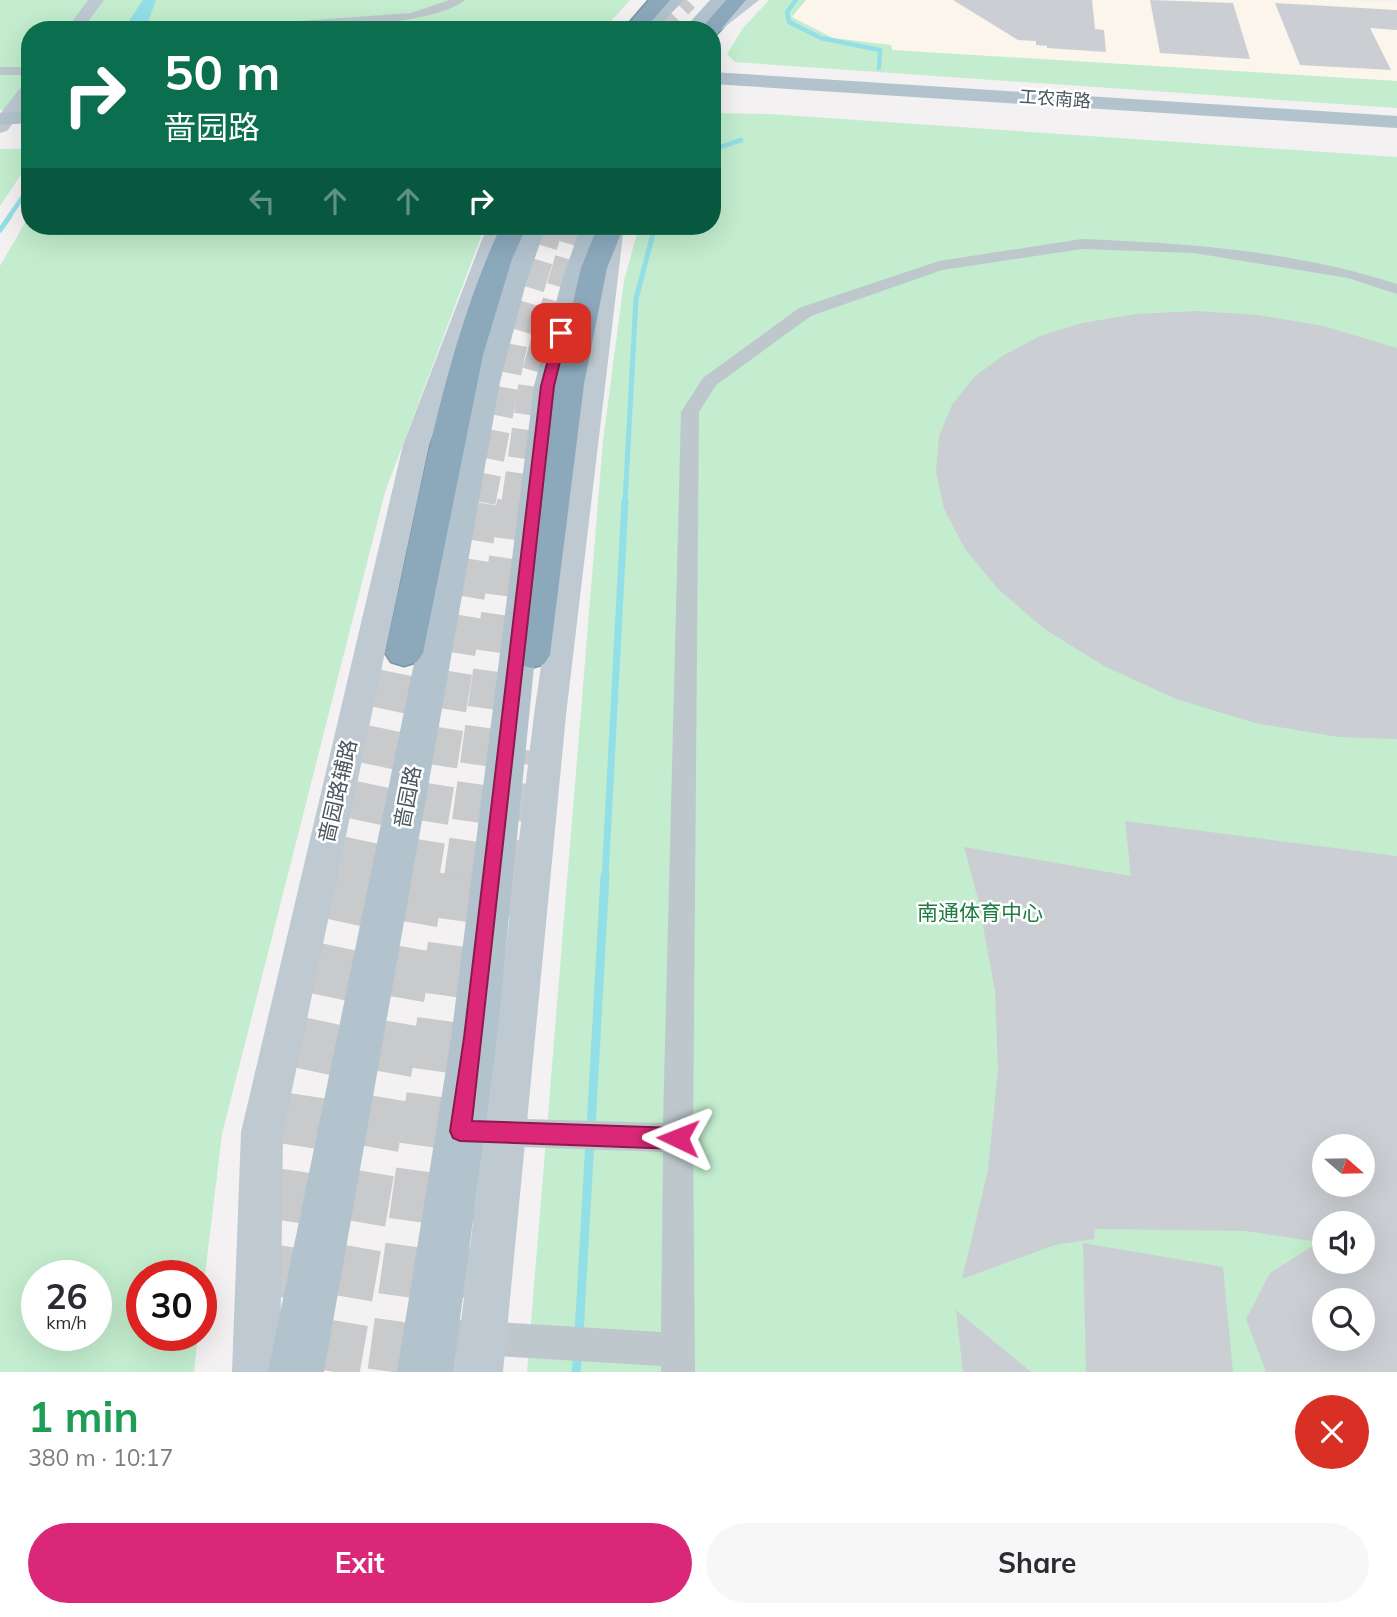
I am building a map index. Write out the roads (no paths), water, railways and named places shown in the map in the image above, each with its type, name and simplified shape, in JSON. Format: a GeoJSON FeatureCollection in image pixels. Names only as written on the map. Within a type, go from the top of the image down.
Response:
{"type":"FeatureCollection","features":[{"type":"Feature","properties":{"kind":"highway"},"geometry":{"type":"LineString","coordinates":[[640,21],[660,0]]}},
{"type":"Feature","properties":{"kind":"highway"},"geometry":{"type":"LineString","coordinates":[[719,21],[736,0]]}},
{"type":"Feature","properties":{"kind":"highway"},"geometry":{"type":"LineString","coordinates":[[404,653],[468,355],[499,260],[510,235]]}},
{"type":"Feature","properties":{"kind":"highway"},"geometry":{"type":"LineString","coordinates":[[531,655],[569,384],[594,268],[609,235]]}},
{"type":"Feature","properties":{"kind":"main road"},"geometry":{"type":"LineString","coordinates":[[653,21],[675,0]]}},
{"type":"Feature","properties":{"kind":"main road"},"geometry":{"type":"LineString","coordinates":[[700,21],[720,0]]}},
{"type":"Feature","properties":{"kind":"main road","name":"工农南路"},"geometry":{"type":"LineString","coordinates":[[721,79],[1397,122]]}},
{"type":"Feature","properties":{"kind":"main road","name":"工农南路"},"geometry":{"type":"LineString","coordinates":[[721,97],[1397,140]]}},
{"type":"Feature","properties":{"kind":"main road"},"geometry":{"type":"LineString","coordinates":[[1,125],[21,119]]}},
{"type":"Feature","properties":{"kind":"main road"},"geometry":{"type":"LineString","coordinates":[[1,125],[21,131]]}},
{"type":"Feature","properties":{"kind":"main road","name":"啬园路"},"geometry":{"type":"LineString","coordinates":[[296,1372],[486,382],[513,283],[531,235]]}},
{"type":"Feature","properties":{"kind":"main road"},"geometry":{"type":"LineString","coordinates":[[427,1354],[474,1038],[548,386],[575,280],[590,235]]}},
{"type":"Feature","properties":{"kind":"street"},"geometry":{"type":"LineString","coordinates":[[81,21],[96,0]]}},
{"type":"Feature","properties":{"kind":"street"},"geometry":{"type":"LineString","coordinates":[[349,21],[412,17],[459,0]]}},
{"type":"Feature","properties":{"kind":"street"},"geometry":{"type":"LineString","coordinates":[[637,21],[648,0]]}},
{"type":"Feature","properties":{"kind":"street"},"geometry":{"type":"LineString","coordinates":[[721,23],[751,0]]}},
{"type":"Feature","properties":{"kind":"street"},"geometry":{"type":"LineString","coordinates":[[0,71],[21,71]]}},
{"type":"Feature","properties":{"kind":"street"},"geometry":{"type":"LineString","coordinates":[[1,125],[21,99]]}},
{"type":"Feature","properties":{"kind":"street","name":"啬园路辅路"},"geometry":{"type":"LineString","coordinates":[[256,1372],[262,1132],[416,445],[496,235]]}},
{"type":"Feature","properties":{"kind":"street"},"geometry":{"type":"LineString","coordinates":[[479,1372],[550,715],[612,235]]}},
{"type":"Feature","properties":{"kind":"street"},"geometry":{"type":"LineString","coordinates":[[427,1354],[483,1337],[678,1361],[678,1138],[690,412],[709,382],[805,312],[939,266],[1082,244],[1194,248],[1351,274],[1397,289]]}},
{"type":"Feature","properties":{"kind":"street"},"geometry":{"type":"LineString","coordinates":[[460,1131],[678,1138]]}},
{"type":"Feature","properties":{"kind":"water"},"geometry":{"type":"Polygon","coordinates":[[[143,0],[156,0],[148,21],[129,21],[143,0]]]}},
{"type":"Feature","properties":{"kind":"waterway"},"geometry":{"type":"LineString","coordinates":[[796,0],[787,12],[789,22],[821,38],[880,50],[879,68]]}},
{"type":"Feature","properties":{"kind":"waterway"},"geometry":{"type":"LineString","coordinates":[[721,147],[741,140]]}},
{"type":"Feature","properties":{"kind":"waterway"},"geometry":{"type":"LineString","coordinates":[[9,217],[21,199]]}},
{"type":"Feature","properties":{"kind":"waterway"},"geometry":{"type":"LineString","coordinates":[[0,230],[10,216]]}},
{"type":"Feature","properties":{"kind":"waterway"},"geometry":{"type":"LineString","coordinates":[[625,502],[636,299],[653,235]]}},
{"type":"Feature","properties":{"kind":"waterway"},"geometry":{"type":"LineString","coordinates":[[605,878],[625,501]]}},
{"type":"Feature","properties":{"kind":"waterway"},"geometry":{"type":"LineString","coordinates":[[591,1128],[605,876]]}},
{"type":"Feature","properties":{"kind":"waterway"},"geometry":{"type":"LineString","coordinates":[[579,1334],[590,1140]]}},
{"type":"Feature","properties":{"kind":"waterway"},"geometry":{"type":"LineString","coordinates":[[576,1372],[578,1353]]}},
{"type":"Feature","properties":{"kind":"tunnel"},"geometry":{"type":"LineString","coordinates":[[666,21],[687,0]]}},
{"type":"Feature","properties":{"kind":"tunnel"},"geometry":{"type":"LineString","coordinates":[[481,502],[513,342],[546,235]]}},
{"type":"Feature","properties":{"kind":"tunnel"},"geometry":{"type":"LineString","coordinates":[[516,502],[533,384],[576,235]]}},
{"type":"Feature","properties":{"kind":"tunnel"},"geometry":{"type":"LineString","coordinates":[[420,878],[481,501]]}},
{"type":"Feature","properties":{"kind":"tunnel"},"geometry":{"type":"LineString","coordinates":[[463,878],[516,501]]}},
{"type":"Feature","properties":{"kind":"tunnel"},"geometry":{"type":"LineString","coordinates":[[356,878],[404,653]]}},
{"type":"Feature","properties":{"kind":"tunnel"},"geometry":{"type":"LineString","coordinates":[[515,878],[524,750]]}},
{"type":"Feature","properties":{"kind":"tunnel"},"geometry":{"type":"LineString","coordinates":[[268,1372],[312,1082],[356,876]]}},
{"type":"Feature","properties":{"kind":"tunnel"},"geometry":{"type":"LineString","coordinates":[[334,1372],[420,876]]}},
{"type":"Feature","properties":{"kind":"tunnel"},"geometry":{"type":"LineString","coordinates":[[393,1372],[463,876]]}},
{"type":"Feature","properties":{"kind":"tunnel"},"geometry":{"type":"LineString","coordinates":[[512,917],[515,876]]}},
{"type":"Feature","properties":{"kind":"tunnel"},"geometry":{"type":"LineString","coordinates":[[447,1372],[478,1209]]}},
{"type":"Feature","properties":{"kind":"park label","name":"南通体育中心"},"geometry":{"type":"Point","coordinates":[980,913]}}]}
